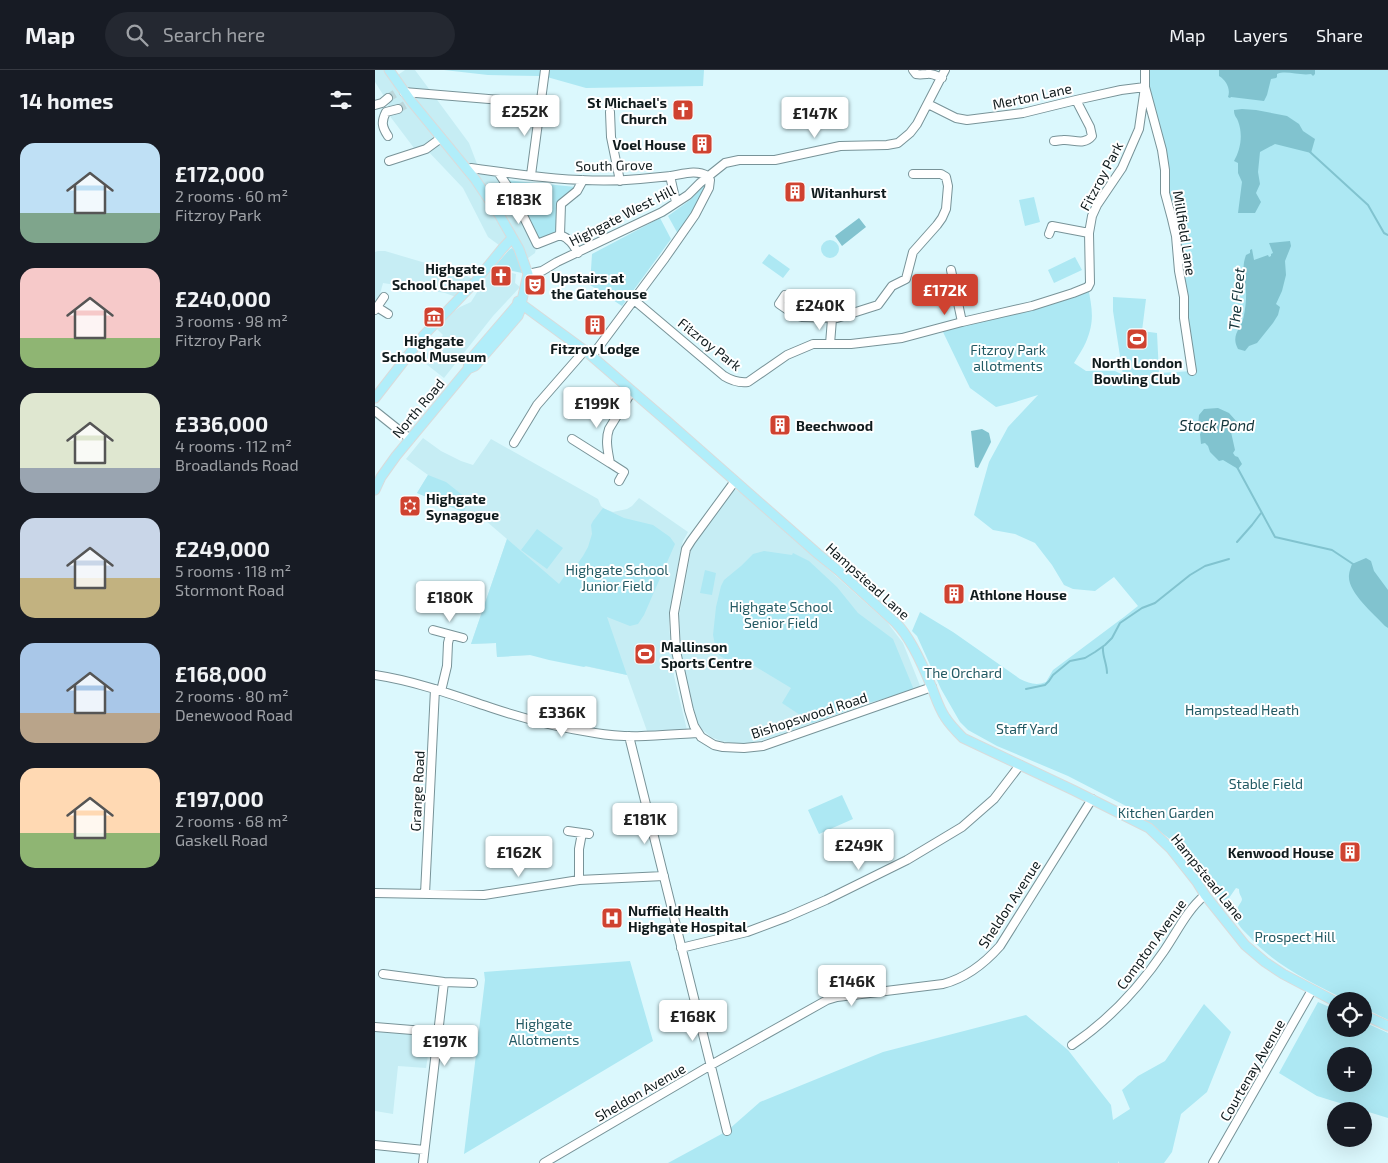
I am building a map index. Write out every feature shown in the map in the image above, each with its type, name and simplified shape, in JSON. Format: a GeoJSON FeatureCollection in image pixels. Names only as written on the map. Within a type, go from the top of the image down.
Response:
{"type":"FeatureCollection","features":[{"type":"Feature","properties":{"kind":"main road"},"geometry":{"type":"LineString","coordinates":[[389,70],[401,91],[405,105],[441,138],[475,179],[498,212],[524,261],[528,274],[521,305]]}},
{"type":"Feature","properties":{"kind":"main road"},"geometry":{"type":"LineString","coordinates":[[377,391],[425,335],[477,281],[512,238]]}},
{"type":"Feature","properties":{"kind":"main road","name":"Hampstead Lane"},"geometry":{"type":"LineString","coordinates":[[521,305],[588,353],[839,571],[903,630],[945,717],[963,738],[1149,828],[1171,849],[1245,946],[1283,974],[1327,997]]}},
{"type":"Feature","properties":{"kind":"main road","name":"North Road"},"geometry":{"type":"LineString","coordinates":[[375,490],[381,477],[410,439],[468,369],[475,366],[518,316],[521,305]]}},
{"type":"Feature","properties":{"kind":"main road"},"geometry":{"type":"LineString","coordinates":[[1372,1019],[1388,1026]]}},
{"type":"Feature","properties":{"kind":"street"},"geometry":{"type":"LineString","coordinates":[[531,176],[545,70]]}},
{"type":"Feature","properties":{"kind":"street"},"geometry":{"type":"LineString","coordinates":[[913,70],[916,74],[922,75],[927,72],[943,74]]}},
{"type":"Feature","properties":{"kind":"street","name":"Millfield Lane"},"geometry":{"type":"LineString","coordinates":[[1145,70],[1145,87],[1162,150],[1165,170],[1165,193],[1176,236],[1179,271],[1184,297],[1184,318],[1192,371]]}},
{"type":"Feature","properties":{"kind":"street","name":"Highgate West Hill"},"geometry":{"type":"LineString","coordinates":[[528,274],[542,271],[662,212],[688,195],[725,163],[731,161],[775,160],[840,146],[898,143],[917,124],[943,74]]}},
{"type":"Feature","properties":{"kind":"street","name":"Merton Lane"},"geometry":{"type":"LineString","coordinates":[[928,104],[956,118],[967,120],[1023,114],[1121,90],[1145,87]]}},
{"type":"Feature","properties":{"kind":"street","name":"Fitzroy Park"},"geometry":{"type":"LineString","coordinates":[[634,300],[725,376],[735,381],[748,382],[787,355],[813,344],[851,344],[902,338],[1031,306],[1088,287],[1091,283],[1089,233],[1092,216],[1097,205],[1122,168],[1139,129],[1145,87]]}},
{"type":"Feature","properties":{"kind":"street"},"geometry":{"type":"LineString","coordinates":[[401,91],[541,102]]}},
{"type":"Feature","properties":{"kind":"street"},"geometry":{"type":"LineString","coordinates":[[375,105],[389,98]]}},
{"type":"Feature","properties":{"kind":"street"},"geometry":{"type":"LineString","coordinates":[[1055,141],[1065,139],[1082,142],[1090,140],[1092,136],[1090,127],[1076,100]]}},
{"type":"Feature","properties":{"kind":"street"},"geometry":{"type":"LineString","coordinates":[[388,136],[382,121],[386,112],[405,105]]}},
{"type":"Feature","properties":{"kind":"street"},"geometry":{"type":"LineString","coordinates":[[611,112],[611,137],[620,181]]}},
{"type":"Feature","properties":{"kind":"street"},"geometry":{"type":"LineString","coordinates":[[389,161],[425,149],[441,138]]}},
{"type":"Feature","properties":{"kind":"street","name":"South Grove"},"geometry":{"type":"LineString","coordinates":[[468,170],[471,168],[531,176],[620,181],[670,176],[689,172],[702,172],[708,176]]}},
{"type":"Feature","properties":{"kind":"street"},"geometry":{"type":"LineString","coordinates":[[475,179],[494,172],[512,193],[537,244],[560,235],[566,237],[578,252]]}},
{"type":"Feature","properties":{"kind":"street"},"geometry":{"type":"LineString","coordinates":[[785,295],[779,304],[795,315],[832,319],[878,305],[892,286],[906,279],[913,252],[942,218],[948,196],[946,177],[941,174],[913,174]]}},
{"type":"Feature","properties":{"kind":"street"},"geometry":{"type":"LineString","coordinates":[[670,176],[676,202]]}},
{"type":"Feature","properties":{"kind":"street"},"geometry":{"type":"LineString","coordinates":[[514,443],[537,405],[588,353],[634,300],[677,241],[709,188],[710,180],[708,176]]}},
{"type":"Feature","properties":{"kind":"street"},"geometry":{"type":"LineString","coordinates":[[560,235],[561,204],[577,191],[583,180]]}},
{"type":"Feature","properties":{"kind":"street"},"geometry":{"type":"LineString","coordinates":[[1049,234],[1052,226],[1089,233]]}},
{"type":"Feature","properties":{"kind":"street"},"geometry":{"type":"LineString","coordinates":[[951,270],[962,322]]}},
{"type":"Feature","properties":{"kind":"street"},"geometry":{"type":"LineString","coordinates":[[384,297],[376,309],[388,314]]}},
{"type":"Feature","properties":{"kind":"street"},"geometry":{"type":"LineString","coordinates":[[830,344],[832,319]]}},
{"type":"Feature","properties":{"kind":"street"},"geometry":{"type":"LineString","coordinates":[[610,464],[607,434],[632,391]]}},
{"type":"Feature","properties":{"kind":"street"},"geometry":{"type":"LineString","coordinates":[[375,411],[410,439]]}},
{"type":"Feature","properties":{"kind":"street"},"geometry":{"type":"LineString","coordinates":[[572,439],[624,472],[619,481]]}},
{"type":"Feature","properties":{"kind":"street"},"geometry":{"type":"LineString","coordinates":[[375,675],[395,678],[438,690],[540,722],[596,734],[629,736],[697,733],[689,710],[678,664],[675,632],[676,605],[688,546],[735,481]]}},
{"type":"Feature","properties":{"kind":"street"},"geometry":{"type":"LineString","coordinates":[[433,630],[463,638]]}},
{"type":"Feature","properties":{"kind":"street","name":"Grange Road"},"geometry":{"type":"LineString","coordinates":[[425,894],[438,690],[447,666],[450,635]]}},
{"type":"Feature","properties":{"kind":"street","name":"Bishopswood Road"},"geometry":{"type":"LineString","coordinates":[[697,733],[714,745],[723,747],[744,748],[763,746],[932,687]]}},
{"type":"Feature","properties":{"kind":"street"},"geometry":{"type":"LineString","coordinates":[[629,736],[727,1130]]}},
{"type":"Feature","properties":{"kind":"street"},"geometry":{"type":"LineString","coordinates":[[681,948],[747,932],[787,917],[907,860],[962,827],[994,799],[1020,765]]}},
{"type":"Feature","properties":{"kind":"street","name":"Sheldon Avenue"},"geometry":{"type":"LineString","coordinates":[[544,1163],[711,1065],[827,1000],[837,997],[943,984],[954,981],[971,972],[991,957],[999,946],[1092,799]]}},
{"type":"Feature","properties":{"kind":"street"},"geometry":{"type":"LineString","coordinates":[[568,831],[585,834],[579,850],[579,880]]}},
{"type":"Feature","properties":{"kind":"street"},"geometry":{"type":"LineString","coordinates":[[375,893],[484,895],[579,880],[664,876]]}},
{"type":"Feature","properties":{"kind":"street","name":"Compton Avenue"},"geometry":{"type":"LineString","coordinates":[[1072,1045],[1097,1027],[1130,996],[1163,952],[1195,904],[1205,895]]}},
{"type":"Feature","properties":{"kind":"street"},"geometry":{"type":"LineString","coordinates":[[383,974],[444,982],[473,983]]}},
{"type":"Feature","properties":{"kind":"street"},"geometry":{"type":"LineString","coordinates":[[423,1163],[444,982]]}},
{"type":"Feature","properties":{"kind":"street","name":"Courtenay Avenue"},"geometry":{"type":"LineString","coordinates":[[1213,1163],[1313,990]]}},
{"type":"Feature","properties":{"kind":"street"},"geometry":{"type":"LineString","coordinates":[[375,1027],[437,1032]]}},
{"type":"Feature","properties":{"kind":"street"},"geometry":{"type":"LineString","coordinates":[[375,1145],[424,1150]]}},
{"type":"Feature","properties":{"kind":"shaded area"},"geometry":{"type":"Polygon","coordinates":[[[375,70],[389,70],[395,77],[405,70],[415,70],[469,143],[479,169],[498,172],[537,244],[535,253],[524,261],[513,238],[503,248],[488,237],[463,188],[426,149],[414,148],[386,111],[389,104],[375,82],[375,70]]]}},
{"type":"Feature","properties":{"kind":"shaded area"},"geometry":{"type":"Polygon","coordinates":[[[537,106],[534,124],[511,125],[513,107],[537,106]]]}},
{"type":"Feature","properties":{"kind":"shaded area"},"geometry":{"type":"Polygon","coordinates":[[[385,251],[456,271],[473,279],[456,297],[445,293],[383,283],[380,294],[375,302],[375,252],[385,251]]]}},
{"type":"Feature","properties":{"kind":"shaded area"},"geometry":{"type":"Polygon","coordinates":[[[493,268],[516,274],[515,283],[520,287],[493,316],[444,378],[421,360],[443,335],[437,329],[453,312],[471,302],[493,268]]]}},
{"type":"Feature","properties":{"kind":"shaded area"},"geometry":{"type":"Polygon","coordinates":[[[423,438],[441,451],[473,465],[491,439],[598,499],[601,506],[605,509],[613,512],[627,509],[639,498],[688,532],[681,549],[669,614],[674,676],[687,730],[647,731],[627,675],[532,655],[497,657],[496,643],[471,644],[507,539],[486,521],[417,493],[428,475],[406,459],[423,438]]]}},
{"type":"Feature","properties":{"kind":"shaded area"},"geometry":{"type":"Polygon","coordinates":[[[735,489],[750,499],[887,622],[903,643],[921,688],[865,704],[774,737],[749,743],[741,744],[721,741],[711,737],[699,727],[695,719],[682,663],[679,616],[692,545],[735,489]]]}},
{"type":"Feature","properties":{"kind":"shaded area"},"geometry":{"type":"Polygon","coordinates":[[[375,1030],[431,1037],[426,1068],[398,1066],[393,1114],[375,1111],[375,1030]]]}},
{"type":"Feature","properties":{"kind":"green space"},"geometry":{"type":"Polygon","coordinates":[[[444,70],[541,70],[540,76],[488,75],[444,70]]]}},
{"type":"Feature","properties":{"kind":"green space"},"geometry":{"type":"Polygon","coordinates":[[[547,70],[704,70],[703,86],[586,88],[547,77],[547,70]]]}},
{"type":"Feature","properties":{"kind":"green space","name":"Hampstead Heath"},"geometry":{"type":"Polygon","coordinates":[[[1147,70],[1388,70],[1388,1020],[1372,1012],[1372,992],[1330,992],[1282,965],[1259,947],[1238,923],[1236,913],[1242,901],[1239,889],[1236,888],[1229,898],[1224,900],[1214,895],[1175,843],[1128,807],[1068,776],[997,746],[968,730],[960,722],[941,689],[917,636],[912,631],[920,612],[953,632],[1020,679],[1039,684],[1046,682],[1053,670],[1138,606],[1114,577],[1095,591],[1073,589],[1064,585],[1035,543],[1015,534],[993,530],[974,515],[989,462],[1008,427],[1038,395],[996,407],[970,388],[943,332],[962,322],[1088,287],[1092,321],[1091,328],[1085,345],[1074,363],[1086,371],[1115,371],[1123,375],[1113,311],[1113,297],[1146,299],[1142,331],[1157,333],[1159,373],[1192,371],[1165,170],[1145,87],[1147,70]]]}},
{"type":"Feature","properties":{"kind":"green space"},"geometry":{"type":"Polygon","coordinates":[[[506,180],[576,187],[559,204],[558,231],[538,240],[506,180]]]}},
{"type":"Feature","properties":{"kind":"green space"},"geometry":{"type":"Polygon","coordinates":[[[705,184],[699,202],[678,234],[668,216],[690,200],[705,184]]]}},
{"type":"Feature","properties":{"kind":"green space"},"geometry":{"type":"Polygon","coordinates":[[[1034,197],[1040,222],[1025,226],[1019,200],[1034,197]]]}},
{"type":"Feature","properties":{"kind":"green space"},"geometry":{"type":"Polygon","coordinates":[[[660,218],[671,239],[622,306],[590,285],[592,254],[660,218]]]}},
{"type":"Feature","properties":{"kind":"green space"},"geometry":{"type":"Polygon","coordinates":[[[830,240],[836,243],[839,249],[836,255],[830,258],[824,255],[821,249],[824,243],[830,240]]]}},
{"type":"Feature","properties":{"kind":"green space"},"geometry":{"type":"Polygon","coordinates":[[[512,248],[517,253],[522,273],[494,267],[512,248]]]}},
{"type":"Feature","properties":{"kind":"green space"},"geometry":{"type":"Polygon","coordinates":[[[769,254],[790,269],[783,278],[762,263],[769,254]]]}},
{"type":"Feature","properties":{"kind":"green space"},"geometry":{"type":"Polygon","coordinates":[[[1075,257],[1082,270],[1054,283],[1048,270],[1075,257]]]}},
{"type":"Feature","properties":{"kind":"green space"},"geometry":{"type":"Polygon","coordinates":[[[428,475],[446,482],[470,501],[463,512],[417,493],[428,475]]]}},
{"type":"Feature","properties":{"kind":"green space","name":"Highgate School Junior Field"},"geometry":{"type":"Polygon","coordinates":[[[603,508],[624,518],[653,525],[670,537],[675,544],[644,615],[638,624],[630,626],[607,617],[627,675],[530,655],[497,657],[496,643],[471,644],[507,539],[559,584],[570,568],[578,563],[583,556],[592,534],[591,525],[603,508]]]}},
{"type":"Feature","properties":{"kind":"green space"},"geometry":{"type":"Polygon","coordinates":[[[537,529],[563,548],[547,569],[521,550],[537,529]]]}},
{"type":"Feature","properties":{"kind":"green space","name":"Highgate School Senior Field"},"geometry":{"type":"Polygon","coordinates":[[[764,551],[792,555],[793,553],[809,561],[837,587],[858,613],[893,639],[914,690],[865,704],[812,723],[782,703],[791,688],[748,662],[743,669],[720,656],[716,650],[713,635],[716,607],[721,586],[724,580],[753,554],[764,551]]]}},
{"type":"Feature","properties":{"kind":"green space"},"geometry":{"type":"Polygon","coordinates":[[[705,570],[716,573],[712,595],[700,593],[705,570]]]}},
{"type":"Feature","properties":{"kind":"green space"},"geometry":{"type":"Polygon","coordinates":[[[842,795],[853,819],[819,834],[808,810],[842,795]]]}},
{"type":"Feature","properties":{"kind":"green space","name":"Highgate Allotments"},"geometry":{"type":"Polygon","coordinates":[[[630,961],[653,1041],[464,1154],[485,980],[484,972],[630,961]]]}},
{"type":"Feature","properties":{"kind":"green space"},"geometry":{"type":"Polygon","coordinates":[[[1318,1002],[1327,1006],[1327,1037],[1372,1037],[1372,1026],[1388,1033],[1388,1118],[1372,1113],[1372,1102],[1336,1102],[1317,1096],[1279,1073],[1318,1002]]]}},
{"type":"Feature","properties":{"kind":"green space"},"geometry":{"type":"Polygon","coordinates":[[[1204,1004],[1231,1032],[1207,1092],[1181,1114],[1172,1152],[1164,1163],[1119,1163],[1119,1161],[1118,1163],[668,1163],[727,1131],[760,1102],[883,1052],[1026,1015],[1068,1050],[1111,1105],[1113,1120],[1130,1109],[1122,1090],[1138,1076],[1165,1061],[1204,1004]]]}},
{"type":"Feature","properties":{"kind":"water"},"geometry":{"type":"Polygon","coordinates":[[[1219,70],[1315,70],[1315,74],[1313,76],[1311,74],[1277,74],[1276,78],[1271,79],[1264,101],[1228,97],[1226,82],[1219,76],[1219,70]]]}},
{"type":"Feature","properties":{"kind":"water"},"geometry":{"type":"Polygon","coordinates":[[[1242,109],[1287,116],[1315,139],[1311,153],[1275,144],[1260,152],[1258,172],[1260,184],[1256,193],[1261,202],[1255,213],[1238,213],[1242,182],[1238,173],[1238,163],[1234,161],[1240,146],[1241,136],[1240,126],[1234,110],[1242,109]]]}},
{"type":"Feature","properties":{"kind":"water"},"geometry":{"type":"Polygon","coordinates":[[[859,218],[866,227],[842,246],[835,236],[859,218]]]}},
{"type":"Feature","properties":{"kind":"water"},"geometry":{"type":"Polygon","coordinates":[[[1290,241],[1291,246],[1285,261],[1286,275],[1276,304],[1280,307],[1278,315],[1257,343],[1249,346],[1245,351],[1238,349],[1235,339],[1243,320],[1246,303],[1244,262],[1246,255],[1252,249],[1254,260],[1268,255],[1269,257],[1273,253],[1269,243],[1290,241]]]}},
{"type":"Feature","properties":{"kind":"water","name":"Stock Pond"},"geometry":{"type":"Polygon","coordinates":[[[1218,408],[1229,413],[1238,423],[1231,432],[1235,450],[1233,453],[1242,464],[1238,469],[1223,460],[1219,461],[1210,452],[1205,443],[1201,444],[1200,434],[1203,430],[1198,426],[1199,415],[1204,409],[1218,408]]]}},
{"type":"Feature","properties":{"kind":"water"},"geometry":{"type":"Polygon","coordinates":[[[982,429],[989,433],[991,442],[978,468],[975,467],[971,431],[982,429]]]}},
{"type":"Feature","properties":{"kind":"water"},"geometry":{"type":"Polygon","coordinates":[[[1366,558],[1371,561],[1374,571],[1388,590],[1388,628],[1362,602],[1350,582],[1349,574],[1352,564],[1366,558]]]}},
{"type":"Feature","properties":{"kind":"waterway"},"geometry":{"type":"LineString","coordinates":[[1310,152],[1368,205],[1384,233],[1388,235]]}},
{"type":"Feature","properties":{"kind":"waterway"},"geometry":{"type":"LineString","coordinates":[[1237,467],[1275,537],[1332,550],[1353,564]]}},
{"type":"Feature","properties":{"kind":"waterway"},"geometry":{"type":"LineString","coordinates":[[1237,542],[1261,513]]}},
{"type":"Feature","properties":{"kind":"waterway"},"geometry":{"type":"LineString","coordinates":[[1026,689],[1045,685],[1053,675],[1070,661],[1085,658],[1095,652],[1112,638],[1120,623],[1142,608],[1155,603],[1190,575],[1205,566],[1229,559]]}},
{"type":"Feature","properties":{"kind":"waterway"},"geometry":{"type":"LineString","coordinates":[[1103,647],[1107,673]]}},
{"type":"Feature","properties":{"kind":"tunnel"},"geometry":{"type":"LineString","coordinates":[[388,98],[396,93]]}},
{"type":"Feature","properties":{"kind":"tunnel"},"geometry":{"type":"LineString","coordinates":[[398,109],[405,105]]}},
{"type":"Feature","properties":{"kind":"place","name":"St Michael's Church"},"geometry":{"type":"Point","coordinates":[683,110]}},
{"type":"Feature","properties":{"kind":"place","name":"Voel House"},"geometry":{"type":"Point","coordinates":[702,144]}},
{"type":"Feature","properties":{"kind":"place","name":"Witanhurst"},"geometry":{"type":"Point","coordinates":[795,192]}},
{"type":"Feature","properties":{"kind":"place","name":"Highgate School Chapel"},"geometry":{"type":"Point","coordinates":[501,276]}},
{"type":"Feature","properties":{"kind":"place","name":"Upstairs at the Gatehouse"},"geometry":{"type":"Point","coordinates":[535,285]}},
{"type":"Feature","properties":{"kind":"place","name":"Highgate School Museum"},"geometry":{"type":"Point","coordinates":[434,317]}},
{"type":"Feature","properties":{"kind":"place","name":"Fitzroy Lodge"},"geometry":{"type":"Point","coordinates":[595,325]}},
{"type":"Feature","properties":{"kind":"place","name":"North London Bowling Club"},"geometry":{"type":"Point","coordinates":[1137,339]}},
{"type":"Feature","properties":{"kind":"place","name":"Beechwood"},"geometry":{"type":"Point","coordinates":[780,425]}},
{"type":"Feature","properties":{"kind":"place","name":"Highgate Synagogue"},"geometry":{"type":"Point","coordinates":[410,506]}},
{"type":"Feature","properties":{"kind":"place","name":"Athlone House"},"geometry":{"type":"Point","coordinates":[954,594]}},
{"type":"Feature","properties":{"kind":"place","name":"Mallinson Sports Centre"},"geometry":{"type":"Point","coordinates":[645,654]}},
{"type":"Feature","properties":{"kind":"place","name":"Kenwood House"},"geometry":{"type":"Point","coordinates":[1350,852]}},
{"type":"Feature","properties":{"kind":"place","name":"Nuffield Health Highgate Hospital"},"geometry":{"type":"Point","coordinates":[612,918]}},
{"type":"Feature","properties":{"kind":"water label","name":"The Fleet"},"geometry":{"type":"Point","coordinates":[1236,299]}},
{"type":"Feature","properties":{"kind":"park label","name":"Fitzroy Park allotments"},"geometry":{"type":"Point","coordinates":[1008,358]}},
{"type":"Feature","properties":{"kind":"park label","name":"The Orchard"},"geometry":{"type":"Point","coordinates":[963,672]}},
{"type":"Feature","properties":{"kind":"park label","name":"Staff Yard"},"geometry":{"type":"Point","coordinates":[1027,728]}},
{"type":"Feature","properties":{"kind":"park label","name":"Stable Field"},"geometry":{"type":"Point","coordinates":[1266,783]}},
{"type":"Feature","properties":{"kind":"park label","name":"Kitchen Garden"},"geometry":{"type":"Point","coordinates":[1166,812]}},
{"type":"Feature","properties":{"kind":"park label","name":"Prospect Hill"},"geometry":{"type":"Point","coordinates":[1295,936]}}]}
